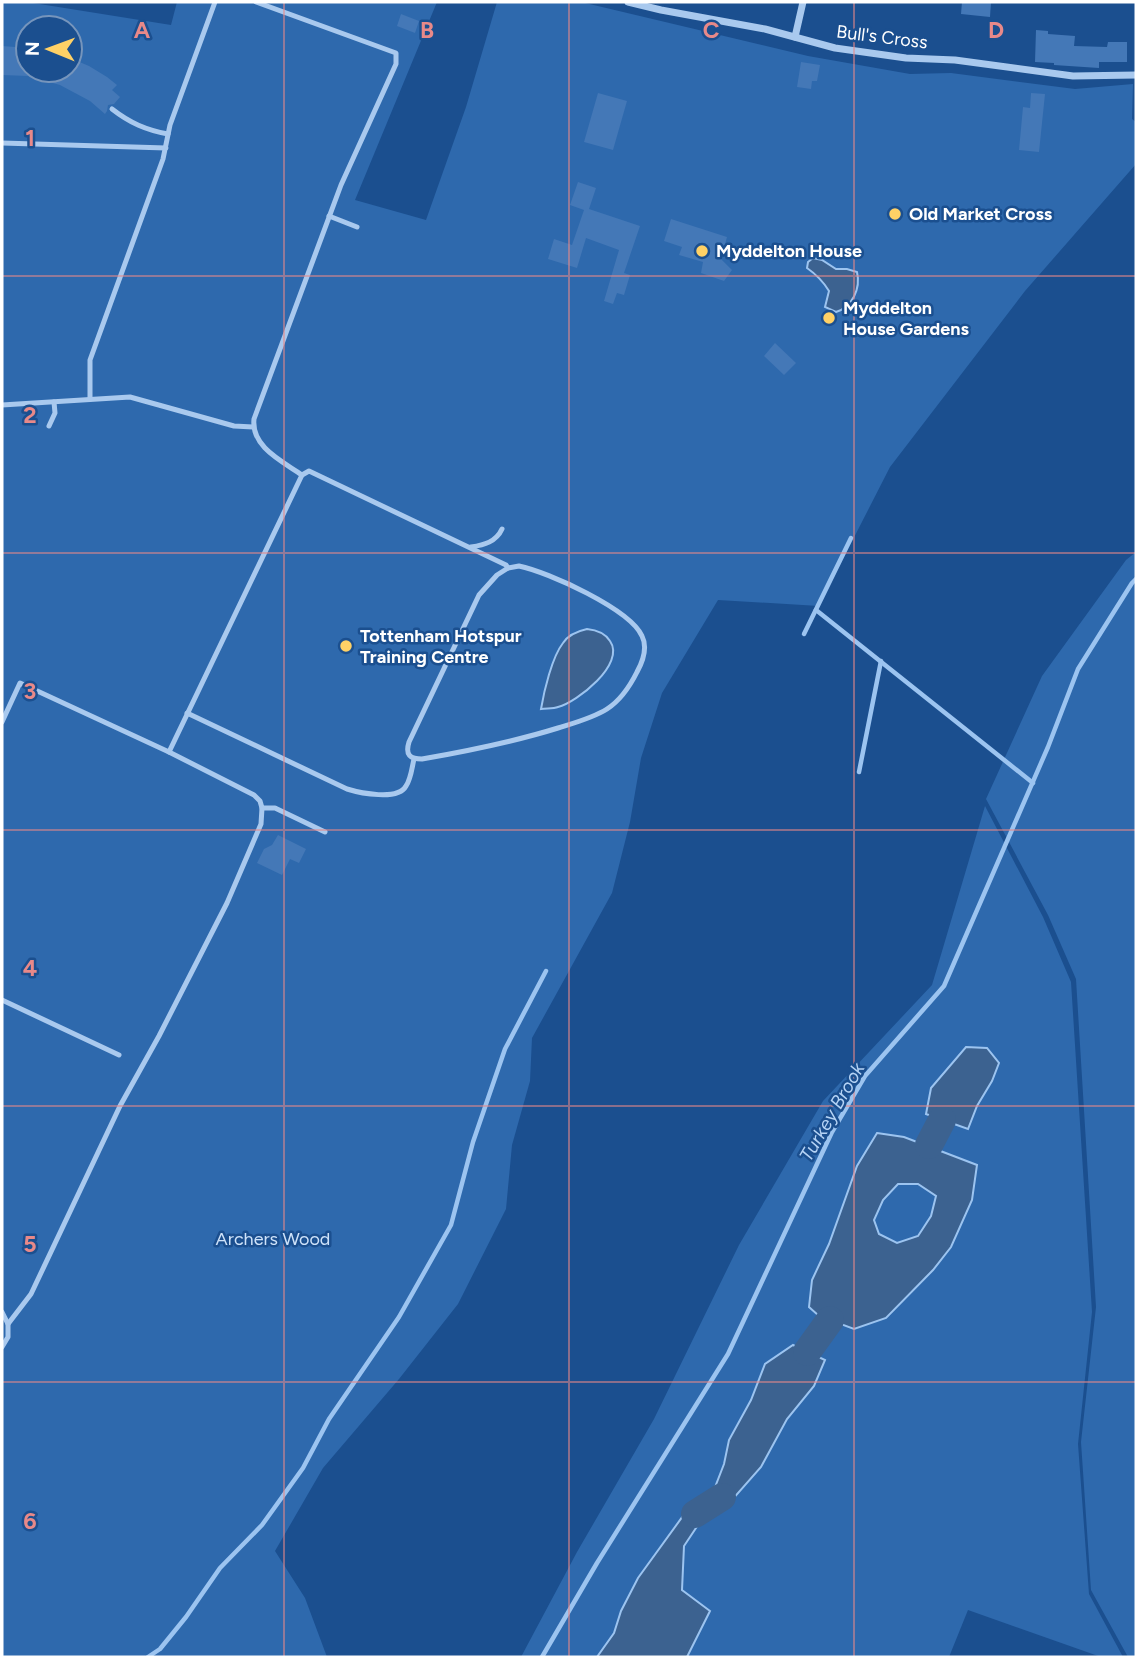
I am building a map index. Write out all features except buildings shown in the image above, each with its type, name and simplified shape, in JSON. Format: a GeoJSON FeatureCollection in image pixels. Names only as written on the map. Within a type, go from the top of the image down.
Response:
{"type":"FeatureCollection","features":[{"type":"Feature","properties":{"kind":"street","name":"Bull's Cross"},"geometry":{"type":"LineString","coordinates":[[628,2],[765,29],[835,48],[906,58],[955,60],[1073,76],[1136,75]]}},
{"type":"Feature","properties":{"kind":"street"},"geometry":{"type":"LineString","coordinates":[[795,37],[803,2]]}},
{"type":"Feature","properties":{"kind":"lane"},"geometry":{"type":"LineString","coordinates":[[90,399],[90,360],[215,2]]}},
{"type":"Feature","properties":{"kind":"lane"},"geometry":{"type":"LineString","coordinates":[[256,2],[396,53],[396,64],[341,185],[254,419],[253,427],[259,442],[269,453],[302,475]]}},
{"type":"Feature","properties":{"kind":"lane"},"geometry":{"type":"LineString","coordinates":[[112,109],[138,126],[168,134]]}},
{"type":"Feature","properties":{"kind":"lane"},"geometry":{"type":"LineString","coordinates":[[2,144],[166,148]]}},
{"type":"Feature","properties":{"kind":"lane"},"geometry":{"type":"LineString","coordinates":[[329,216],[357,228]]}},
{"type":"Feature","properties":{"kind":"lane"},"geometry":{"type":"LineString","coordinates":[[2,405],[130,397],[234,426],[253,427]]}},
{"type":"Feature","properties":{"kind":"lane"},"geometry":{"type":"LineString","coordinates":[[49,426],[55,413],[54,402]]}},
{"type":"Feature","properties":{"kind":"lane"},"geometry":{"type":"LineString","coordinates":[[169,752],[302,475],[309,471],[471,547],[508,568]]}},
{"type":"Feature","properties":{"kind":"lane"},"geometry":{"type":"LineString","coordinates":[[471,547],[494,540],[502,529]]}},
{"type":"Feature","properties":{"kind":"lane"},"geometry":{"type":"LineString","coordinates":[[519,566],[556,578],[599,601],[642,634],[645,649],[642,662],[627,690],[610,707],[575,723],[505,743],[414,759],[408,752],[409,741],[479,595],[497,575],[508,568],[519,566]]}},
{"type":"Feature","properties":{"kind":"lane"},"geometry":{"type":"LineString","coordinates":[[2,722],[20,683],[254,794],[262,808],[261,824],[226,903],[159,1036],[120,1106],[31,1294],[8,1324]]}},
{"type":"Feature","properties":{"kind":"lane"},"geometry":{"type":"LineString","coordinates":[[2,700],[10,704]]}},
{"type":"Feature","properties":{"kind":"lane"},"geometry":{"type":"LineString","coordinates":[[187,713],[355,791],[387,794],[402,791],[414,759]]}},
{"type":"Feature","properties":{"kind":"lane"},"geometry":{"type":"LineString","coordinates":[[262,808],[275,808],[325,832]]}},
{"type":"Feature","properties":{"kind":"lane"},"geometry":{"type":"LineString","coordinates":[[2,1000],[119,1055]]}},
{"type":"Feature","properties":{"kind":"lane"},"geometry":{"type":"LineString","coordinates":[[2,1311],[8,1324],[8,1337],[2,1347]]}},
{"type":"Feature","properties":{"kind":"green space","name":"Archers Wood"},"geometry":{"type":"Polygon","coordinates":[[[2,2],[27,2],[171,25],[177,2],[437,2],[355,200],[426,220],[466,107],[497,2],[581,2],[808,56],[910,74],[951,73],[1075,89],[1133,84],[1132,119],[1136,122],[1136,164],[1025,291],[890,467],[819,606],[718,600],[662,693],[641,758],[630,822],[612,893],[532,1038],[530,1081],[512,1145],[506,1209],[458,1304],[399,1379],[323,1468],[275,1551],[305,1598],[327,1657],[2,1657],[2,2]]]}},
{"type":"Feature","properties":{"kind":"green space"},"geometry":{"type":"Polygon","coordinates":[[[1136,552],[1136,1657],[1128,1657],[1091,1590],[1081,1442],[1096,1307],[1076,979],[1048,915],[986,799],[1042,676],[1126,560],[1136,552]]]}},
{"type":"Feature","properties":{"kind":"green space"},"geometry":{"type":"Polygon","coordinates":[[[985,806],[1043,917],[1071,982],[1092,1312],[1078,1444],[1089,1594],[1123,1657],[1101,1657],[968,1610],[949,1657],[687,1657],[710,1611],[682,1590],[684,1546],[702,1519],[638,1578],[621,1611],[614,1633],[597,1657],[521,1657],[577,1552],[654,1419],[739,1245],[823,1101],[932,985],[985,806]],[[966,1047],[931,1088],[968,1129],[977,1106],[992,1081],[966,1047]],[[977,1165],[857,1166],[829,1244],[812,1280],[886,1318],[933,1270],[951,1247],[977,1165]],[[794,1345],[765,1364],[751,1400],[729,1440],[724,1464],[712,1494],[761,1467],[787,1419],[814,1385],[824,1360],[794,1345]]]}},
{"type":"Feature","properties":{"kind":"green space"},"geometry":{"type":"Polygon","coordinates":[[[898,1184],[918,1184],[937,1196],[931,1216],[917,1236],[897,1243],[879,1234],[874,1220],[883,1200],[898,1184]]]}},
{"type":"Feature","properties":{"kind":"shaded area"},"geometry":{"type":"Polygon","coordinates":[[[813,258],[836,269],[857,272],[856,291],[851,302],[842,310],[836,312],[825,307],[829,291],[820,278],[807,268],[808,262],[813,258]]]}},
{"type":"Feature","properties":{"kind":"shaded area"},"geometry":{"type":"Polygon","coordinates":[[[587,629],[600,632],[610,641],[613,650],[606,671],[587,690],[566,704],[541,709],[549,674],[559,649],[570,636],[587,629]]]}},
{"type":"Feature","properties":{"kind":"shaded area"},"geometry":{"type":"Polygon","coordinates":[[[966,1047],[987,1048],[999,1063],[968,1129],[926,1114],[931,1088],[966,1047]]]}},
{"type":"Feature","properties":{"kind":"shaded area"},"geometry":{"type":"Polygon","coordinates":[[[877,1133],[904,1137],[977,1165],[972,1200],[951,1247],[933,1270],[886,1318],[854,1329],[819,1316],[809,1307],[812,1280],[829,1244],[857,1166],[877,1133]],[[898,1184],[883,1200],[874,1220],[879,1234],[897,1243],[918,1236],[931,1216],[936,1196],[918,1184],[898,1184]]]}},
{"type":"Feature","properties":{"kind":"shaded area"},"geometry":{"type":"Polygon","coordinates":[[[793,1345],[825,1360],[814,1386],[787,1419],[761,1467],[732,1500],[712,1495],[724,1464],[729,1440],[751,1400],[765,1364],[793,1345]]]}},
{"type":"Feature","properties":{"kind":"shaded area"},"geometry":{"type":"Polygon","coordinates":[[[688,1509],[702,1519],[684,1546],[682,1590],[710,1611],[687,1657],[597,1657],[614,1633],[621,1611],[638,1578],[688,1509]]]}},
{"type":"Feature","properties":{"kind":"waterway"},"geometry":{"type":"LineString","coordinates":[[804,634],[851,538]]}},
{"type":"Feature","properties":{"kind":"waterway","name":"Turkey Brook"},"geometry":{"type":"LineString","coordinates":[[542,1657],[597,1563],[728,1354],[832,1132],[865,1076],[944,986],[1048,747],[1078,669],[1136,579]]}},
{"type":"Feature","properties":{"kind":"waterway"},"geometry":{"type":"LineString","coordinates":[[816,610],[1033,783]]}},
{"type":"Feature","properties":{"kind":"waterway"},"geometry":{"type":"LineString","coordinates":[[859,772],[881,661]]}},
{"type":"Feature","properties":{"kind":"waterway"},"geometry":{"type":"LineString","coordinates":[[148,1657],[160,1649],[220,1568],[262,1525],[303,1468],[329,1419],[399,1317],[451,1225],[473,1142],[505,1049],[546,971]]}},
{"type":"Feature","properties":{"kind":"waterway"},"geometry":{"type":"LineString","coordinates":[[929,1145],[942,1120]]}},
{"type":"Feature","properties":{"kind":"waterway"},"geometry":{"type":"LineString","coordinates":[[807,1352],[830,1320]]}},
{"type":"Feature","properties":{"kind":"waterway"},"geometry":{"type":"LineString","coordinates":[[695,1514],[722,1497]]}},
{"type":"Feature","properties":{"kind":"place","name":"Old Market Cross"},"geometry":{"type":"Point","coordinates":[895,214]}},
{"type":"Feature","properties":{"kind":"place","name":"Myddelton House"},"geometry":{"type":"Point","coordinates":[702,251]}},
{"type":"Feature","properties":{"kind":"place","name":"Myddelton House Gardens"},"geometry":{"type":"Point","coordinates":[829,318]}},
{"type":"Feature","properties":{"kind":"place","name":"Tottenham Hotspur Training Centre"},"geometry":{"type":"Point","coordinates":[346,646]}}]}
